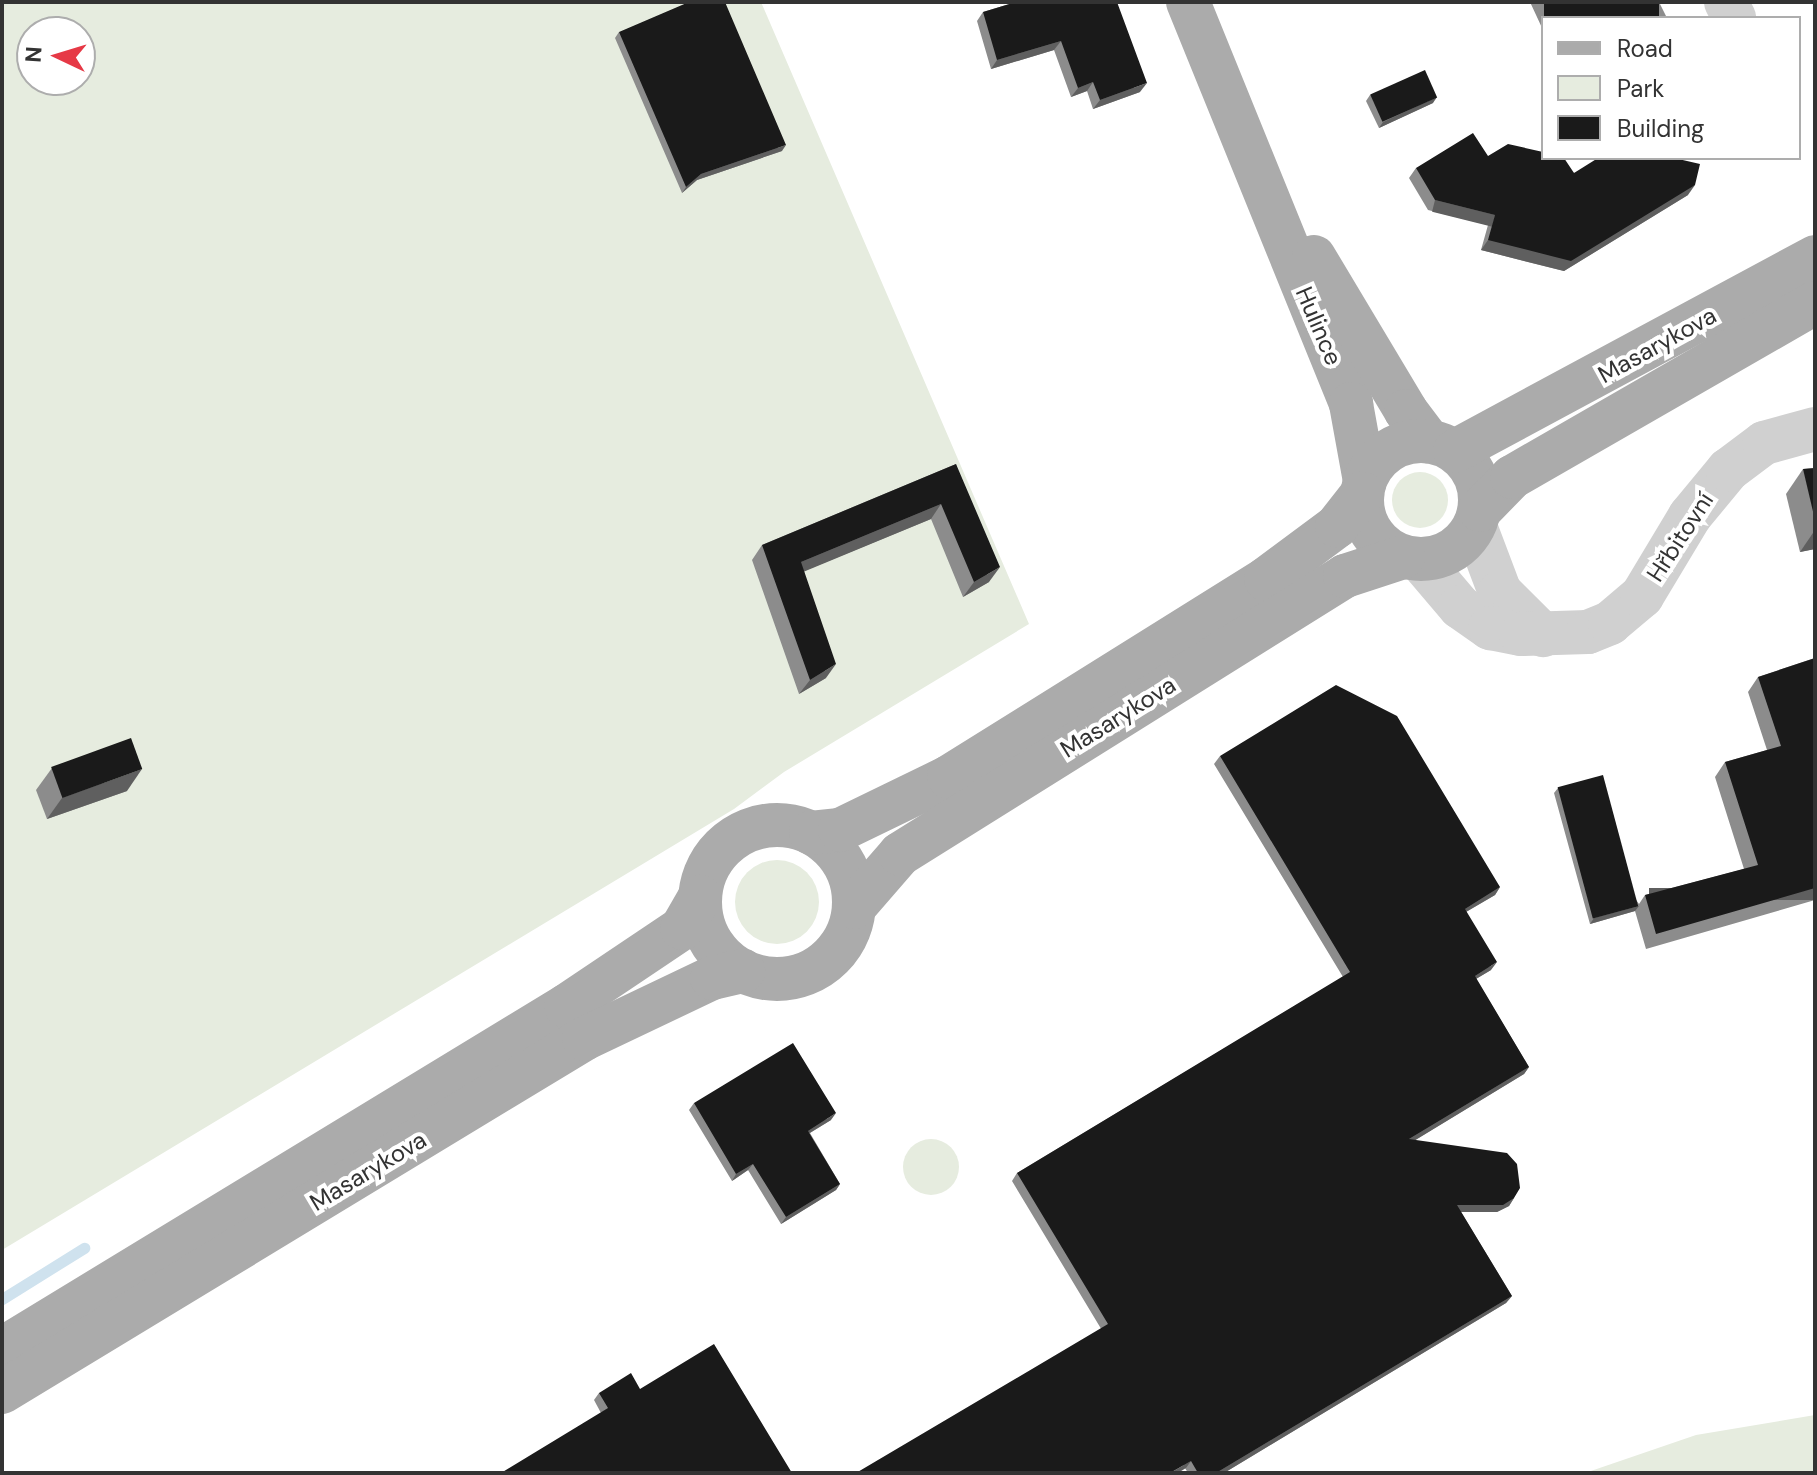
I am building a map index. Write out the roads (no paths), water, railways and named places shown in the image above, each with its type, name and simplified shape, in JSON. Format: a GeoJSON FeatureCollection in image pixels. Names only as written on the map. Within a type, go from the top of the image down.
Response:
{"type":"FeatureCollection","features":[{"type":"Feature","properties":{"kind":"main road","name":"Hulince"},"geometry":{"type":"LineString","coordinates":[[1188,2],[1261,175],[1351,404],[1364,488]]}},
{"type":"Feature","properties":{"kind":"main road","name":"Hulince"},"geometry":{"type":"LineString","coordinates":[[1261,175],[1442,446]]}},
{"type":"Feature","properties":{"kind":"main road","name":"Masarykova"},"geometry":{"type":"LineString","coordinates":[[1442,446],[1499,432],[1815,257]]}},
{"type":"Feature","properties":{"kind":"main road","name":"Masarykova"},"geometry":{"type":"LineString","coordinates":[[1477,518],[1512,477],[1815,303]]}},
{"type":"Feature","properties":{"kind":"main road"},"geometry":{"type":"LineString","coordinates":[[1442,446],[1476,477],[1477,518],[1452,551],[1411,558],[1389,550],[1367,526],[1364,488],[1390,449],[1442,446]]}},
{"type":"Feature","properties":{"kind":"main road","name":"Masarykova"},"geometry":{"type":"LineString","coordinates":[[2,1349],[566,1006],[682,928],[700,897],[708,868],[738,835],[767,825],[811,833],[840,830],[949,777],[1266,579],[1337,526],[1364,488]]}},
{"type":"Feature","properties":{"kind":"main road","name":"Masarykova"},"geometry":{"type":"LineString","coordinates":[[2,1392],[584,1039],[712,978],[743,971],[772,979],[815,969],[838,949],[854,907],[900,854],[1345,576],[1411,558]]}},
{"type":"Feature","properties":{"kind":"main road"},"geometry":{"type":"LineString","coordinates":[[811,833],[843,863],[854,907]]}},
{"type":"Feature","properties":{"kind":"main road"},"geometry":{"type":"LineString","coordinates":[[700,897],[710,940],[743,971]]}},
{"type":"Feature","properties":{"kind":"street","name":"Hřbitovní"},"geometry":{"type":"LineString","coordinates":[[1411,558],[1475,620],[1505,632],[1543,635],[1588,632],[1625,612],[1728,470],[1764,443],[1815,429]]}},
{"type":"Feature","properties":{"kind":"street"},"geometry":{"type":"LineString","coordinates":[[1477,518],[1500,592],[1543,635]]}},
{"type":"Feature","properties":{"kind":"waterway"},"geometry":{"type":"LineString","coordinates":[[2,1299],[84,1248]]}}]}
